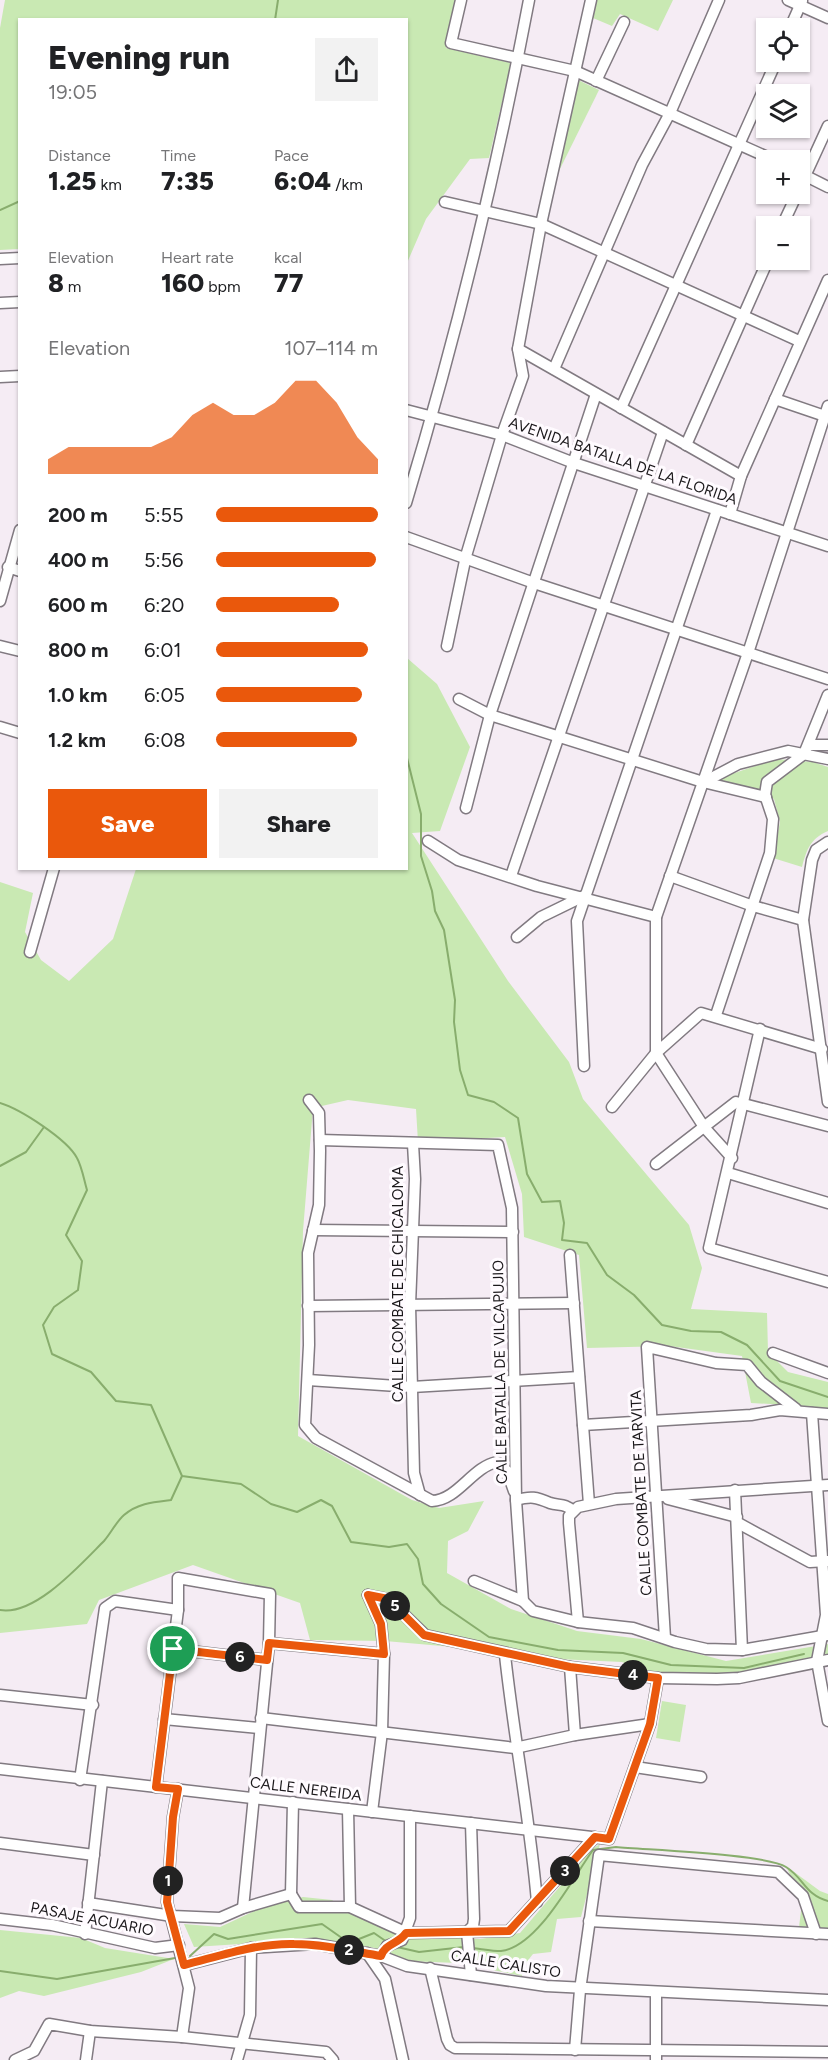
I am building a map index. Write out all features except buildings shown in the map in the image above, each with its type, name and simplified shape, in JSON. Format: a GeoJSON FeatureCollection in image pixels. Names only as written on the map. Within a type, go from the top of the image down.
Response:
{"type":"FeatureCollection","features":[{"type":"Feature","properties":{"kind":"street"},"geometry":{"type":"LineString","coordinates":[[461,0],[451,43],[574,71],[756,152]]}},
{"type":"Feature","properties":{"kind":"street"},"geometry":{"type":"LineString","coordinates":[[408,497],[433,416],[483,211],[529,0]]}},
{"type":"Feature","properties":{"kind":"street"},"geometry":{"type":"LineString","coordinates":[[447,646],[466,556],[502,435],[523,376],[518,349],[541,224],[591,0]]}},
{"type":"Feature","properties":{"kind":"street"},"geometry":{"type":"LineString","coordinates":[[554,369],[642,165],[670,113],[719,0]]}},
{"type":"Feature","properties":{"kind":"street"},"geometry":{"type":"LineString","coordinates":[[788,0],[802,3],[828,18]]}},
{"type":"Feature","properties":{"kind":"street"},"geometry":{"type":"LineString","coordinates":[[795,18],[802,3]]}},
{"type":"Feature","properties":{"kind":"street"},"geometry":{"type":"LineString","coordinates":[[596,81],[624,22]]}},
{"type":"Feature","properties":{"kind":"street"},"geometry":{"type":"LineString","coordinates":[[621,408],[771,72]]}},
{"type":"Feature","properties":{"kind":"street"},"geometry":{"type":"LineString","coordinates":[[810,159],[828,126]]}},
{"type":"Feature","properties":{"kind":"street"},"geometry":{"type":"LineString","coordinates":[[810,178],[828,187]]}},
{"type":"Feature","properties":{"kind":"street"},"geometry":{"type":"LineString","coordinates":[[445,202],[541,224],[799,341]]}},
{"type":"Feature","properties":{"kind":"street"},"geometry":{"type":"LineString","coordinates":[[0,259],[18,258]]}},
{"type":"Feature","properties":{"kind":"street"},"geometry":{"type":"LineString","coordinates":[[686,445],[764,270]]}},
{"type":"Feature","properties":{"kind":"street"},"geometry":{"type":"LineString","coordinates":[[730,514],[741,476],[799,341],[827,283]]}},
{"type":"Feature","properties":{"kind":"street"},"geometry":{"type":"LineString","coordinates":[[0,303],[18,302]]}},
{"type":"Feature","properties":{"kind":"street"},"geometry":{"type":"LineString","coordinates":[[518,349],[741,476]]}},
{"type":"Feature","properties":{"kind":"street"},"geometry":{"type":"LineString","coordinates":[[0,377],[18,376]]}},
{"type":"Feature","properties":{"kind":"street"},"geometry":{"type":"LineString","coordinates":[[465,808],[490,715],[596,394]]}},
{"type":"Feature","properties":{"kind":"street"},"geometry":{"type":"LineString","coordinates":[[732,1158],[704,1127],[656,1053],[656,917],[704,782],[827,413],[775,399]]}},
{"type":"Feature","properties":{"kind":"street","name":"AVENIDA BATALLA DE LA FLORIDA"},"geometry":{"type":"LineString","coordinates":[[408,410],[502,435],[574,463],[828,546]]}},
{"type":"Feature","properties":{"kind":"street"},"geometry":{"type":"LineString","coordinates":[[511,876],[561,736],[663,432]]}},
{"type":"Feature","properties":{"kind":"street"},"geometry":{"type":"LineString","coordinates":[[584,1066],[576,921],[717,510]]}},
{"type":"Feature","properties":{"kind":"street"},"geometry":{"type":"LineString","coordinates":[[0,601],[18,536]]}},
{"type":"Feature","properties":{"kind":"street"},"geometry":{"type":"LineString","coordinates":[[408,538],[466,556],[534,582],[828,679]]}},
{"type":"Feature","properties":{"kind":"street"},"geometry":{"type":"LineString","coordinates":[[8,567],[18,570]]}},
{"type":"Feature","properties":{"kind":"street"},"geometry":{"type":"LineString","coordinates":[[0,646],[18,650]]}},
{"type":"Feature","properties":{"kind":"street"},"geometry":{"type":"LineString","coordinates":[[716,1015],[753,906],[773,835],[773,819],[766,797],[766,782],[807,749],[828,695]]}},
{"type":"Feature","properties":{"kind":"street"},"geometry":{"type":"LineString","coordinates":[[459,699],[490,715],[704,782],[766,797]]}},
{"type":"Feature","properties":{"kind":"street"},"geometry":{"type":"LineString","coordinates":[[0,727],[18,732]]}},
{"type":"Feature","properties":{"kind":"street"},"geometry":{"type":"LineString","coordinates":[[704,782],[738,764],[788,751],[828,745]]}},
{"type":"Feature","properties":{"kind":"street"},"geometry":{"type":"LineString","coordinates":[[807,749],[828,759]]}},
{"type":"Feature","properties":{"kind":"street"},"geometry":{"type":"LineString","coordinates":[[428,841],[458,860],[537,886],[584,896],[656,917]]}},
{"type":"Feature","properties":{"kind":"street"},"geometry":{"type":"LineString","coordinates":[[828,842],[816,849],[812,860],[803,920],[828,1102]]}},
{"type":"Feature","properties":{"kind":"street"},"geometry":{"type":"LineString","coordinates":[[30,952],[39,940],[54,870]]}},
{"type":"Feature","properties":{"kind":"street"},"geometry":{"type":"LineString","coordinates":[[670,876],[753,906],[803,920]]}},
{"type":"Feature","properties":{"kind":"street"},"geometry":{"type":"LineString","coordinates":[[518,937],[541,917],[584,896]]}},
{"type":"Feature","properties":{"kind":"street"},"geometry":{"type":"LineString","coordinates":[[612,1107],[656,1053],[701,1013],[716,1015],[822,1049]]}},
{"type":"Feature","properties":{"kind":"street"},"geometry":{"type":"LineString","coordinates":[[760,1029],[732,1158],[709,1248],[828,1282]]}},
{"type":"Feature","properties":{"kind":"street"},"geometry":{"type":"LineString","coordinates":[[309,1100],[319,1113],[320,1140],[319,1205],[308,1253],[308,1380],[305,1425],[310,1432],[432,1501],[445,1498],[486,1466],[498,1462],[507,1471],[516,1500],[536,1496],[550,1503],[564,1504],[573,1511]]}},
{"type":"Feature","properties":{"kind":"street"},"geometry":{"type":"LineString","coordinates":[[656,1164],[736,1102],[828,1126]]}},
{"type":"Feature","properties":{"kind":"street"},"geometry":{"type":"LineString","coordinates":[[320,1140],[413,1143]]}},
{"type":"Feature","properties":{"kind":"street","name":"CALLE BATALLA DE VILCAPUJIO"},"geometry":{"type":"LineString","coordinates":[[413,1143],[498,1145],[512,1208],[516,1500],[523,1601]]}},
{"type":"Feature","properties":{"kind":"street","name":"CALLE COMBATE DE CHICALOMA"},"geometry":{"type":"LineString","coordinates":[[413,1143],[414,1231],[410,1305],[414,1473],[420,1495]]}},
{"type":"Feature","properties":{"kind":"street"},"geometry":{"type":"LineString","coordinates":[[728,1173],[828,1203]]}},
{"type":"Feature","properties":{"kind":"street"},"geometry":{"type":"LineString","coordinates":[[313,1230],[513,1232]]}},
{"type":"Feature","properties":{"kind":"street"},"geometry":{"type":"LineString","coordinates":[[570,1255],[589,1504]]}},
{"type":"Feature","properties":{"kind":"street"},"geometry":{"type":"LineString","coordinates":[[308,1306],[574,1303]]}},
{"type":"Feature","properties":{"kind":"street","name":"CALLE COMBATE DE TARVITA"},"geometry":{"type":"LineString","coordinates":[[665,1638],[647,1347],[716,1364],[747,1365],[762,1382],[796,1409]]}},
{"type":"Feature","properties":{"kind":"street"},"geometry":{"type":"LineString","coordinates":[[773,1353],[828,1373]]}},
{"type":"Feature","properties":{"kind":"street"},"geometry":{"type":"LineString","coordinates":[[308,1380],[412,1387],[579,1377]]}},
{"type":"Feature","properties":{"kind":"street"},"geometry":{"type":"LineString","coordinates":[[583,1425],[751,1415],[796,1409],[828,1414]]}},
{"type":"Feature","properties":{"kind":"street"},"geometry":{"type":"LineString","coordinates":[[812,1413],[822,1486],[826,1615],[823,1660],[828,1721]]}},
{"type":"Feature","properties":{"kind":"street"},"geometry":{"type":"LineString","coordinates":[[578,1622],[569,1523],[573,1511],[589,1504],[656,1496],[822,1486]]}},
{"type":"Feature","properties":{"kind":"street"},"geometry":{"type":"LineString","coordinates":[[735,1490],[742,1650]]}},
{"type":"Feature","properties":{"kind":"street"},"geometry":{"type":"LineString","coordinates":[[656,1496],[738,1520],[810,1562],[825,1562]]}},
{"type":"Feature","properties":{"kind":"street"},"geometry":{"type":"LineString","coordinates":[[156,1787],[178,1610],[178,1578],[270,1594],[269,1643],[243,1908]]}},
{"type":"Feature","properties":{"kind":"street"},"geometry":{"type":"LineString","coordinates":[[474,1581],[523,1601],[533,1611],[578,1622],[633,1628],[706,1650],[742,1650],[825,1635]]}},
{"type":"Feature","properties":{"kind":"street"},"geometry":{"type":"LineString","coordinates":[[372,1812],[382,1732],[384,1654],[381,1624],[368,1595],[388,1599],[424,1635],[505,1655],[570,1667],[658,1678],[739,1678],[823,1660]]}},
{"type":"Feature","properties":{"kind":"street"},"geometry":{"type":"LineString","coordinates":[[80,1780],[93,1706],[105,1608],[115,1600],[178,1610]]}},
{"type":"Feature","properties":{"kind":"street"},"geometry":{"type":"LineString","coordinates":[[269,1643],[384,1654]]}},
{"type":"Feature","properties":{"kind":"street"},"geometry":{"type":"LineString","coordinates":[[173,1649],[267,1660]]}},
{"type":"Feature","properties":{"kind":"street"},"geometry":{"type":"LineString","coordinates":[[505,1655],[515,1748],[531,1830],[537,1902]]}},
{"type":"Feature","properties":{"kind":"street"},"geometry":{"type":"LineString","coordinates":[[570,1667],[575,1735]]}},
{"type":"Feature","properties":{"kind":"street"},"geometry":{"type":"LineString","coordinates":[[658,1678],[650,1724],[635,1767],[701,1777]]}},
{"type":"Feature","properties":{"kind":"street"},"geometry":{"type":"LineString","coordinates":[[0,1695],[93,1706]]}},
{"type":"Feature","properties":{"kind":"street"},"geometry":{"type":"LineString","coordinates":[[164,1719],[382,1732],[515,1748],[575,1735],[650,1724]]}},
{"type":"Feature","properties":{"kind":"street","name":"CALLE NEREIDA"},"geometry":{"type":"LineString","coordinates":[[0,1769],[609,1839],[635,1767]]}},
{"type":"Feature","properties":{"kind":"street"},"geometry":{"type":"LineString","coordinates":[[85,1934],[102,1781]]}},
{"type":"Feature","properties":{"kind":"street"},"geometry":{"type":"LineString","coordinates":[[178,1789],[168,1865],[167,1902],[189,1988],[182,2037]]}},
{"type":"Feature","properties":{"kind":"street"},"geometry":{"type":"LineString","coordinates":[[292,1802],[291,1894],[299,1907],[350,1907],[406,1933],[509,1931],[595,1837]]}},
{"type":"Feature","properties":{"kind":"street"},"geometry":{"type":"LineString","coordinates":[[348,1809],[350,1907]]}},
{"type":"Feature","properties":{"kind":"street"},"geometry":{"type":"LineString","coordinates":[[381,1956],[387,1946],[402,1940],[411,1918],[410,1816]]}},
{"type":"Feature","properties":{"kind":"street"},"geometry":{"type":"LineString","coordinates":[[467,1932],[473,1926],[474,1918],[471,1823]]}},
{"type":"Feature","properties":{"kind":"street"},"geometry":{"type":"LineString","coordinates":[[0,1843],[94,1855]]}},
{"type":"Feature","properties":{"kind":"street"},"geometry":{"type":"LineString","coordinates":[[575,2050],[580,1990],[599,1855],[778,1872],[803,1896],[816,1934]]}},
{"type":"Feature","properties":{"kind":"street","name":"PASAJE ACUARIO"},"geometry":{"type":"LineString","coordinates":[[88,1904],[172,1916],[220,1918],[243,1908],[291,1894]]}},
{"type":"Feature","properties":{"kind":"street","name":"PASAJE ACUARIO"},"geometry":{"type":"LineString","coordinates":[[0,1919],[52,1924],[85,1934],[155,1948],[179,1945]]}},
{"type":"Feature","properties":{"kind":"street"},"geometry":{"type":"LineString","coordinates":[[589,1921],[828,1934]]}},
{"type":"Feature","properties":{"kind":"street"},"geometry":{"type":"LineString","coordinates":[[467,1932],[471,1975]]}},
{"type":"Feature","properties":{"kind":"street","name":"CALLE CALISTO"},"geometry":{"type":"LineString","coordinates":[[184,1965],[251,1948],[315,1944],[381,1956],[407,1966],[580,1990],[828,2000]]}},
{"type":"Feature","properties":{"kind":"street"},"geometry":{"type":"LineString","coordinates":[[237,2060],[251,2006],[251,1948]]}},
{"type":"Feature","properties":{"kind":"street"},"geometry":{"type":"LineString","coordinates":[[367,1953],[385,1979],[403,2060]]}},
{"type":"Feature","properties":{"kind":"street"},"geometry":{"type":"LineString","coordinates":[[430,1968],[450,2045],[456,2048],[575,2050],[656,2055],[828,2052]]}},
{"type":"Feature","properties":{"kind":"street"},"geometry":{"type":"LineString","coordinates":[[656,1993],[656,2055]]}},
{"type":"Feature","properties":{"kind":"street"},"geometry":{"type":"LineString","coordinates":[[15,2060],[34,2050],[49,2024],[90,2031],[182,2037],[326,2052],[333,2060]]}},
{"type":"Feature","properties":{"kind":"street"},"geometry":{"type":"LineString","coordinates":[[86,2060],[90,2031]]}},
{"type":"Feature","properties":{"kind":"green space"},"geometry":{"type":"Polygon","coordinates":[[[5,0],[456,0],[446,48],[511,63],[489,158],[470,159],[426,219],[408,261],[408,18],[18,18],[18,249],[0,250],[0,28],[5,0]]]}},
{"type":"Feature","properties":{"kind":"green space"},"geometry":{"type":"Polygon","coordinates":[[[597,0],[673,0],[658,31],[620,14],[612,26],[593,18],[597,0]]]}},
{"type":"Feature","properties":{"kind":"green space"},"geometry":{"type":"Polygon","coordinates":[[[578,80],[599,90],[556,177],[578,80]]]}},
{"type":"Feature","properties":{"kind":"green space"},"geometry":{"type":"Polygon","coordinates":[[[408,659],[437,684],[470,747],[440,831],[412,833],[508,981],[569,1062],[583,1099],[689,1225],[702,1268],[691,1309],[767,1313],[768,1352],[788,1372],[828,1382],[828,1411],[806,1406],[751,1403],[742,1356],[669,1346],[587,1348],[579,1255],[524,1237],[522,1194],[505,1137],[418,1142],[416,1109],[348,1100],[313,1108],[303,1231],[298,1436],[412,1500],[439,1508],[484,1501],[468,1531],[448,1541],[447,1573],[511,1609],[577,1631],[641,1639],[726,1661],[828,1644],[828,1659],[733,1682],[676,1684],[622,1662],[557,1659],[534,1654],[385,1641],[310,1640],[300,1603],[193,1565],[99,1600],[87,1624],[0,1633],[0,882],[33,893],[25,932],[41,960],[69,981],[113,939],[136,870],[408,870],[408,659]]]}},
{"type":"Feature","properties":{"kind":"green space"},"geometry":{"type":"Polygon","coordinates":[[[776,759],[813,762],[828,767],[828,831],[817,837],[810,845],[802,867],[773,858],[780,822],[774,799],[755,789],[717,779],[776,759]]]}},
{"type":"Feature","properties":{"kind":"green space"},"geometry":{"type":"Polygon","coordinates":[[[662,1701],[686,1705],[680,1742],[656,1738],[662,1701]]]}},
{"type":"Feature","properties":{"kind":"green space"},"geometry":{"type":"Polygon","coordinates":[[[600,1844],[581,1917],[557,1919],[551,1952],[533,1954],[525,1964],[522,1976],[458,1963],[405,1961],[375,1948],[317,1939],[194,1947],[184,1924],[220,1927],[263,1907],[303,1897],[332,1900],[361,1918],[428,1936],[480,1939],[520,1933],[592,1849],[600,1844]]]}},
{"type":"Feature","properties":{"kind":"green space"},"geometry":{"type":"Polygon","coordinates":[[[786,1866],[820,1891],[828,1894],[828,1934],[816,1928],[799,1927],[802,1903],[786,1866]]]}},
{"type":"Feature","properties":{"kind":"green space"},"geometry":{"type":"Polygon","coordinates":[[[0,1930],[81,1938],[105,1948],[174,1959],[141,1972],[44,1996],[19,1991],[0,1998],[0,1930]]]}},
{"type":"Feature","properties":{"kind":"waterway"},"geometry":{"type":"LineString","coordinates":[[275,18],[278,0]]}},
{"type":"Feature","properties":{"kind":"waterway"},"geometry":{"type":"LineString","coordinates":[[0,210],[18,202]]}},
{"type":"Feature","properties":{"kind":"waterway"},"geometry":{"type":"LineString","coordinates":[[408,762],[421,814],[421,856],[432,891],[435,911],[444,930],[455,1000],[454,1022],[460,1070],[468,1095],[494,1102],[518,1118],[527,1174],[542,1202],[560,1201],[564,1223],[562,1240],[587,1243],[607,1275],[634,1295],[662,1325],[691,1331],[721,1332],[747,1345],[780,1381],[828,1397]]}},
{"type":"Feature","properties":{"kind":"waterway"},"geometry":{"type":"LineString","coordinates":[[0,1103],[31,1118],[64,1142],[79,1162],[87,1190],[66,1235],[82,1261],[78,1290],[54,1307],[43,1325],[52,1354],[91,1372],[116,1401],[151,1405],[182,1476],[241,1484],[271,1504],[297,1512],[321,1500],[332,1506],[351,1542],[389,1547],[407,1544],[418,1559],[423,1584],[441,1604],[489,1637],[558,1650],[623,1653],[671,1665],[744,1668],[804,1654]]}},
{"type":"Feature","properties":{"kind":"waterway"},"geometry":{"type":"LineString","coordinates":[[0,1166],[26,1152],[44,1127]]}},
{"type":"Feature","properties":{"kind":"waterway"},"geometry":{"type":"LineString","coordinates":[[0,1610],[14,1610],[28,1605],[56,1587],[104,1541],[118,1521],[129,1511],[152,1502],[171,1500],[182,1476]]}},
{"type":"Feature","properties":{"kind":"waterway"},"geometry":{"type":"LineString","coordinates":[[473,1948],[501,1951],[515,1947],[528,1937],[553,1909],[593,1850],[616,1847],[678,1851],[774,1863],[792,1871],[809,1891],[828,1901]]}},
{"type":"Feature","properties":{"kind":"waterway"},"geometry":{"type":"LineString","coordinates":[[190,1956],[214,1934],[228,1939],[322,1924],[349,1943],[374,1933],[387,1942]]}},
{"type":"Feature","properties":{"kind":"waterway"},"geometry":{"type":"LineString","coordinates":[[397,1947],[419,1952],[464,1947]]}},
{"type":"Feature","properties":{"kind":"waterway"},"geometry":{"type":"LineString","coordinates":[[0,1971],[57,1979],[175,1958]]}},
{"type":"Feature","properties":{"kind":"route"},"geometry":{"type":"LineString","coordinates":[[368,1595],[388,1599],[424,1635],[505,1655],[570,1667],[658,1678],[650,1724],[609,1839],[595,1837],[509,1931],[406,1933],[402,1940],[387,1946],[381,1956],[315,1944],[291,1944],[251,1948],[184,1965],[167,1902],[168,1865],[178,1789],[156,1787],[173,1649],[267,1660],[269,1643],[384,1654],[381,1624],[368,1595]]}}]}
